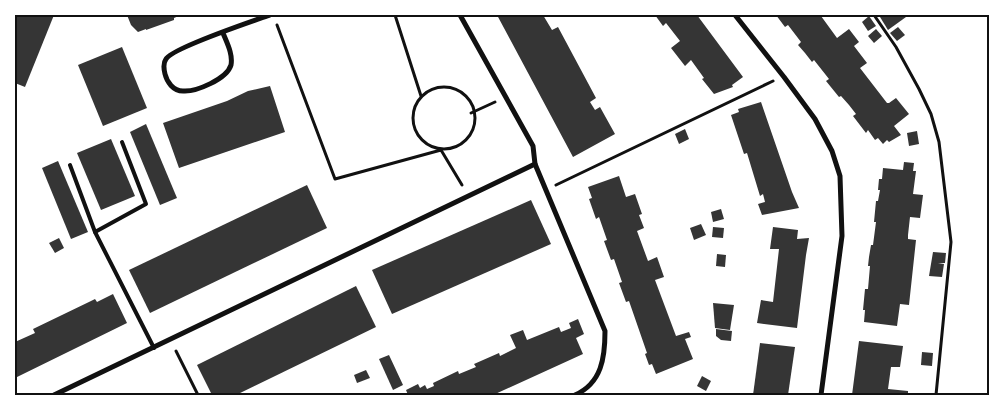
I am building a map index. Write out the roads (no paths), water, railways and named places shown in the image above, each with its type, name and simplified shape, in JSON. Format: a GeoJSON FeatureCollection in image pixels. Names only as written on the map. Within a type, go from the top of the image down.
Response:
{"type":"FeatureCollection","features":[{"type":"Feature","properties":{"kind":"street"},"geometry":{"type":"LineString","coordinates":[[223,33],[230,51],[231,65],[227,74],[219,80],[192,89],[182,91],[172,88],[166,79],[164,68],[166,59],[174,52],[223,33],[270,15]]}},
{"type":"Feature","properties":{"kind":"street"},"geometry":{"type":"LineString","coordinates":[[460,15],[533,146],[534,164],[605,331],[605,354],[601,367],[586,390],[575,395]]}},
{"type":"Feature","properties":{"kind":"street"},"geometry":{"type":"LineString","coordinates":[[735,15],[784,77],[825,135],[840,176],[842,236],[821,395]]}},
{"type":"Feature","properties":{"kind":"street"},"geometry":{"type":"LineString","coordinates":[[54,395],[534,164]]}},
{"type":"Feature","properties":{"kind":"lane"},"geometry":{"type":"LineString","coordinates":[[95,232],[146,204],[122,142]]}},
{"type":"Feature","properties":{"kind":"lane"},"geometry":{"type":"LineString","coordinates":[[70,165],[95,232],[154,348]]}}]}
